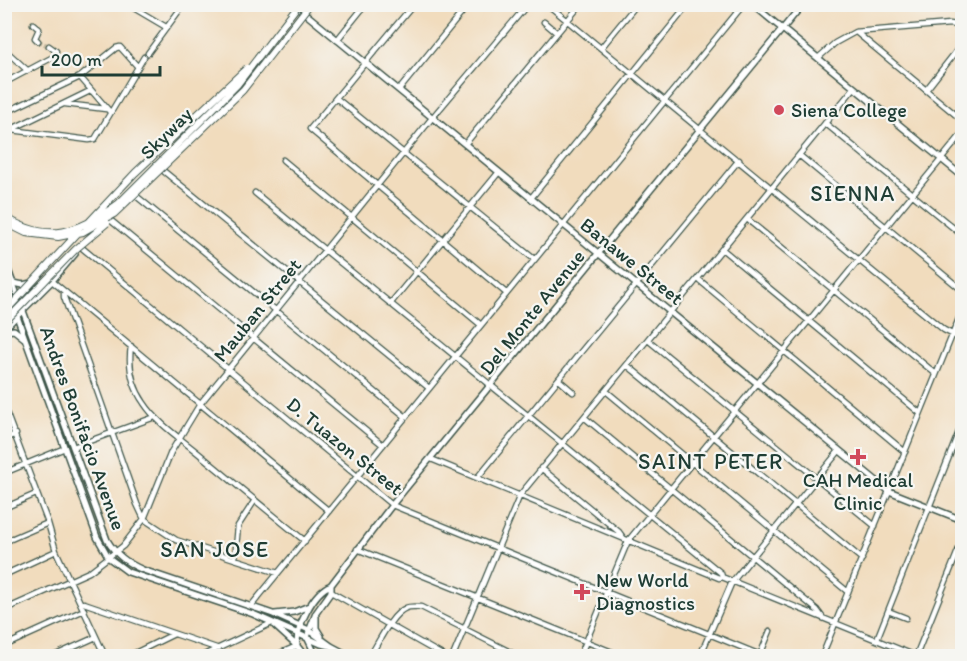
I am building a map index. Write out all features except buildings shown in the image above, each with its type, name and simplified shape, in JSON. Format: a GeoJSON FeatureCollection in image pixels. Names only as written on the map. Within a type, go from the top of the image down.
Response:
{"type":"FeatureCollection","features":[{"type":"Feature","properties":{"kind":"highway","name":"Skyway"},"geometry":{"type":"LineString","coordinates":[[4,323],[76,249],[124,211],[249,83],[309,4]]}},
{"type":"Feature","properties":{"kind":"highway","name":"Skyway"},"geometry":{"type":"LineString","coordinates":[[4,216],[24,227],[47,232],[70,230],[92,223],[118,204],[222,101],[262,53],[296,5]]}},
{"type":"Feature","properties":{"kind":"highway","name":"Skyway"},"geometry":{"type":"LineString","coordinates":[[4,312],[135,173],[262,53]]}},
{"type":"Feature","properties":{"kind":"highway"},"geometry":{"type":"LineString","coordinates":[[159,145],[193,118]]}},
{"type":"Feature","properties":{"kind":"highway","name":"Skyway"},"geometry":{"type":"LineString","coordinates":[[4,221],[26,233],[46,237],[83,232],[114,214],[152,180]]}},
{"type":"Feature","properties":{"kind":"highway"},"geometry":{"type":"LineString","coordinates":[[4,267],[7,285],[4,299]]}},
{"type":"Feature","properties":{"kind":"main road"},"geometry":{"type":"LineString","coordinates":[[4,330],[81,247],[160,171],[254,75],[309,4]]}},
{"type":"Feature","properties":{"kind":"main road"},"geometry":{"type":"LineString","coordinates":[[753,4],[963,176]]}},
{"type":"Feature","properties":{"kind":"main road","name":"Del Monte Avenue"},"geometry":{"type":"LineString","coordinates":[[309,630],[331,588],[357,549],[803,4]]}},
{"type":"Feature","properties":{"kind":"main road"},"geometry":{"type":"LineString","coordinates":[[4,312],[86,228],[117,202],[236,84],[296,5]]}},
{"type":"Feature","properties":{"kind":"main road","name":"Banawe Street"},"geometry":{"type":"LineString","coordinates":[[296,5],[890,491],[963,520]]}},
{"type":"Feature","properties":{"kind":"main road"},"geometry":{"type":"LineString","coordinates":[[4,221],[15,227],[41,234],[73,234],[86,228],[97,212],[232,80],[255,61]]}},
{"type":"Feature","properties":{"kind":"main road"},"geometry":{"type":"LineString","coordinates":[[152,167],[160,171]]}},
{"type":"Feature","properties":{"kind":"main road","name":"Andres Bonifacio Avenue"},"geometry":{"type":"LineString","coordinates":[[4,259],[107,540],[116,553],[143,570],[251,606],[301,626],[323,642]]}},
{"type":"Feature","properties":{"kind":"main road"},"geometry":{"type":"LineString","coordinates":[[14,283],[28,284],[40,277]]}},
{"type":"Feature","properties":{"kind":"main road","name":"Andres Bonifacio Avenue"},"geometry":{"type":"LineString","coordinates":[[4,282],[98,537],[109,558],[120,567],[140,577],[253,615],[323,642]]}},
{"type":"Feature","properties":{"kind":"main road"},"geometry":{"type":"LineString","coordinates":[[4,330],[14,330],[26,340]]}},
{"type":"Feature","properties":{"kind":"main road","name":"Del Monte Avenue"},"geometry":{"type":"LineString","coordinates":[[301,626],[312,604],[325,587],[331,588]]}},
{"type":"Feature","properties":{"kind":"main road"},"geometry":{"type":"LineString","coordinates":[[273,614],[301,611],[312,604]]}},
{"type":"Feature","properties":{"kind":"main road"},"geometry":{"type":"LineString","coordinates":[[316,614],[316,628],[323,642],[350,657]]}},
{"type":"Feature","properties":{"kind":"main road"},"geometry":{"type":"LineString","coordinates":[[272,623],[297,646],[305,657]]}},
{"type":"Feature","properties":{"kind":"main road"},"geometry":{"type":"LineString","coordinates":[[297,646],[301,626]]}},
{"type":"Feature","properties":{"kind":"main road"},"geometry":{"type":"LineString","coordinates":[[309,630],[307,637],[314,653],[323,642]]}},
{"type":"Feature","properties":{"kind":"street"},"geometry":{"type":"LineString","coordinates":[[127,4],[166,27]]}},
{"type":"Feature","properties":{"kind":"street"},"geometry":{"type":"LineString","coordinates":[[4,129],[95,139],[108,111],[184,4]]}},
{"type":"Feature","properties":{"kind":"street"},"geometry":{"type":"LineString","coordinates":[[337,40],[366,4]]}},
{"type":"Feature","properties":{"kind":"street"},"geometry":{"type":"LineString","coordinates":[[414,4],[309,129],[506,293]]}},
{"type":"Feature","properties":{"kind":"street"},"geometry":{"type":"LineString","coordinates":[[399,90],[469,4]]}},
{"type":"Feature","properties":{"kind":"street","name":"Mauban Street"},"geometry":{"type":"LineString","coordinates":[[4,610],[89,572],[116,553],[144,519],[179,437],[200,404],[432,117],[528,4]]}},
{"type":"Feature","properties":{"kind":"street"},"geometry":{"type":"LineString","coordinates":[[547,4],[952,335],[963,339]]}},
{"type":"Feature","properties":{"kind":"street"},"geometry":{"type":"LineString","coordinates":[[465,144],[581,4]]}},
{"type":"Feature","properties":{"kind":"street"},"geometry":{"type":"LineString","coordinates":[[601,48],[637,4]]}},
{"type":"Feature","properties":{"kind":"street"},"geometry":{"type":"LineString","coordinates":[[531,198],[689,4]]}},
{"type":"Feature","properties":{"kind":"street"},"geometry":{"type":"LineString","coordinates":[[251,606],[744,4]]}},
{"type":"Feature","properties":{"kind":"street"},"geometry":{"type":"LineString","coordinates":[[544,22],[557,33]]}},
{"type":"Feature","properties":{"kind":"street"},"geometry":{"type":"LineString","coordinates":[[33,24],[39,29],[35,38],[38,41]]}},
{"type":"Feature","properties":{"kind":"street"},"geometry":{"type":"LineString","coordinates":[[818,58],[835,43],[855,32],[950,24],[963,26]]}},
{"type":"Feature","properties":{"kind":"street"},"geometry":{"type":"LineString","coordinates":[[855,32],[963,120]]}},
{"type":"Feature","properties":{"kind":"street"},"geometry":{"type":"LineString","coordinates":[[926,90],[963,44]]}},
{"type":"Feature","properties":{"kind":"street"},"geometry":{"type":"LineString","coordinates":[[4,83],[56,55],[55,50],[49,46]]}},
{"type":"Feature","properties":{"kind":"street"},"geometry":{"type":"LineString","coordinates":[[4,113],[80,77],[116,48],[120,48],[138,67]]}},
{"type":"Feature","properties":{"kind":"street"},"geometry":{"type":"LineString","coordinates":[[4,49],[27,70]]}},
{"type":"Feature","properties":{"kind":"street"},"geometry":{"type":"LineString","coordinates":[[80,77],[108,111]]}},
{"type":"Feature","properties":{"kind":"street"},"geometry":{"type":"LineString","coordinates":[[453,657],[520,495],[854,88]]}},
{"type":"Feature","properties":{"kind":"street"},"geometry":{"type":"LineString","coordinates":[[12,129],[90,91]]}},
{"type":"Feature","properties":{"kind":"street"},"geometry":{"type":"LineString","coordinates":[[336,98],[534,259]]}},
{"type":"Feature","properties":{"kind":"street"},"geometry":{"type":"LineString","coordinates":[[65,104],[108,111]]}},
{"type":"Feature","properties":{"kind":"street"},"geometry":{"type":"LineString","coordinates":[[825,123],[963,235]]}},
{"type":"Feature","properties":{"kind":"street"},"geometry":{"type":"LineString","coordinates":[[580,657],[626,540],[963,134]]}},
{"type":"Feature","properties":{"kind":"street"},"geometry":{"type":"LineString","coordinates":[[799,156],[963,290]]}},
{"type":"Feature","properties":{"kind":"street"},"geometry":{"type":"LineString","coordinates":[[283,160],[480,325]]}},
{"type":"Feature","properties":{"kind":"street"},"geometry":{"type":"LineString","coordinates":[[477,478],[739,160]]}},
{"type":"Feature","properties":{"kind":"street"},"geometry":{"type":"LineString","coordinates":[[160,171],[429,388]]}},
{"type":"Feature","properties":{"kind":"street"},"geometry":{"type":"LineString","coordinates":[[390,304],[499,172]]}},
{"type":"Feature","properties":{"kind":"street"},"geometry":{"type":"LineString","coordinates":[[255,193],[563,443],[721,573],[722,577]]}},
{"type":"Feature","properties":{"kind":"street"},"geometry":{"type":"LineString","coordinates":[[135,195],[406,417]]}},
{"type":"Feature","properties":{"kind":"street"},"geometry":{"type":"LineString","coordinates":[[109,219],[383,445]]}},
{"type":"Feature","properties":{"kind":"street"},"geometry":{"type":"LineString","coordinates":[[747,219],[936,374]]}},
{"type":"Feature","properties":{"kind":"street","name":"D. Tuazon Street"},"geometry":{"type":"LineString","coordinates":[[81,247],[392,505],[761,656]]}},
{"type":"Feature","properties":{"kind":"street"},"geometry":{"type":"LineString","coordinates":[[722,249],[920,413]]}},
{"type":"Feature","properties":{"kind":"street"},"geometry":{"type":"LineString","coordinates":[[698,279],[904,452]]}},
{"type":"Feature","properties":{"kind":"street"},"geometry":{"type":"LineString","coordinates":[[51,281],[329,511]]}},
{"type":"Feature","properties":{"kind":"street"},"geometry":{"type":"LineString","coordinates":[[64,291],[64,297],[111,433],[144,519],[176,540],[278,573]]}},
{"type":"Feature","properties":{"kind":"street"},"geometry":{"type":"LineString","coordinates":[[822,657],[963,311]]}},
{"type":"Feature","properties":{"kind":"street"},"geometry":{"type":"LineString","coordinates":[[648,340],[875,526]]}},
{"type":"Feature","properties":{"kind":"street"},"geometry":{"type":"LineString","coordinates":[[131,346],[129,361],[134,385],[145,406],[155,417],[305,541]]}},
{"type":"Feature","properties":{"kind":"street"},"geometry":{"type":"LineString","coordinates":[[627,365],[862,559]]}},
{"type":"Feature","properties":{"kind":"street"},"geometry":{"type":"LineString","coordinates":[[559,380],[573,392]]}},
{"type":"Feature","properties":{"kind":"street"},"geometry":{"type":"LineString","coordinates":[[606,391],[848,592]]}},
{"type":"Feature","properties":{"kind":"street"},"geometry":{"type":"LineString","coordinates":[[4,407],[16,434],[56,551],[105,657]]}},
{"type":"Feature","properties":{"kind":"street"},"geometry":{"type":"LineString","coordinates":[[73,447],[155,417]]}},
{"type":"Feature","properties":{"kind":"street"},"geometry":{"type":"LineString","coordinates":[[584,417],[753,555],[818,610],[824,618]]}},
{"type":"Feature","properties":{"kind":"street"},"geometry":{"type":"LineString","coordinates":[[877,639],[963,424]]}},
{"type":"Feature","properties":{"kind":"street"},"geometry":{"type":"LineString","coordinates":[[4,439],[16,434]]}},
{"type":"Feature","properties":{"kind":"street"},"geometry":{"type":"LineString","coordinates":[[4,473],[65,448]]}},
{"type":"Feature","properties":{"kind":"street"},"geometry":{"type":"LineString","coordinates":[[700,657],[732,582],[839,451]]}},
{"type":"Feature","properties":{"kind":"street"},"geometry":{"type":"LineString","coordinates":[[430,459],[916,656],[963,541]]}},
{"type":"Feature","properties":{"kind":"street"},"geometry":{"type":"LineString","coordinates":[[541,468],[626,540]]}},
{"type":"Feature","properties":{"kind":"street"},"geometry":{"type":"LineString","coordinates":[[4,508],[36,494]]}},
{"type":"Feature","properties":{"kind":"street"},"geometry":{"type":"LineString","coordinates":[[235,558],[238,526],[255,500]]}},
{"type":"Feature","properties":{"kind":"street"},"geometry":{"type":"LineString","coordinates":[[4,542],[48,523]]}},
{"type":"Feature","properties":{"kind":"street"},"geometry":{"type":"LineString","coordinates":[[357,549],[622,657]]}},
{"type":"Feature","properties":{"kind":"street"},"geometry":{"type":"LineString","coordinates":[[4,575],[56,551]]}},
{"type":"Feature","properties":{"kind":"street"},"geometry":{"type":"LineString","coordinates":[[331,588],[444,657]]}},
{"type":"Feature","properties":{"kind":"street"},"geometry":{"type":"LineString","coordinates":[[81,604],[84,603],[219,649]]}},
{"type":"Feature","properties":{"kind":"street"},"geometry":{"type":"LineString","coordinates":[[370,657],[397,614],[407,607],[421,607],[518,657]]}},
{"type":"Feature","properties":{"kind":"street"},"geometry":{"type":"LineString","coordinates":[[4,646],[84,610]]}},
{"type":"Feature","properties":{"kind":"street"},"geometry":{"type":"LineString","coordinates":[[888,611],[906,618]]}},
{"type":"Feature","properties":{"kind":"street"},"geometry":{"type":"LineString","coordinates":[[202,657],[272,623]]}},
{"type":"Feature","properties":{"kind":"street"},"geometry":{"type":"LineString","coordinates":[[761,656],[770,631]]}},
{"type":"Feature","properties":{"kind":"street"},"geometry":{"type":"LineString","coordinates":[[129,657],[174,633]]}},
{"type":"Feature","properties":{"kind":"street"},"geometry":{"type":"LineString","coordinates":[[54,657],[96,637]]}},
{"type":"Feature","properties":{"kind":"street"},"geometry":{"type":"LineString","coordinates":[[274,657],[297,646]]}},
{"type":"Feature","properties":{"kind":"tunnel"},"geometry":{"type":"LineString","coordinates":[[38,41],[49,46]]}},
{"type":"Feature","properties":{"kind":"place","name":"Siena College"},"geometry":{"type":"Point","coordinates":[779,110]}},
{"type":"Feature","properties":{"kind":"place","name":"CAH Medical Clinic"},"geometry":{"type":"Point","coordinates":[858,457]}},
{"type":"Feature","properties":{"kind":"place","name":"New World Diagnostics"},"geometry":{"type":"Point","coordinates":[582,592]}},
{"type":"Feature","properties":{"kind":"district","name":"SIENNA"},"geometry":{"type":"Point","coordinates":[853,193]}},
{"type":"Feature","properties":{"kind":"district","name":"SAINT PETER"},"geometry":{"type":"Point","coordinates":[711,461]}},
{"type":"Feature","properties":{"kind":"district","name":"SAN JOSE"},"geometry":{"type":"Point","coordinates":[215,549]}}]}
